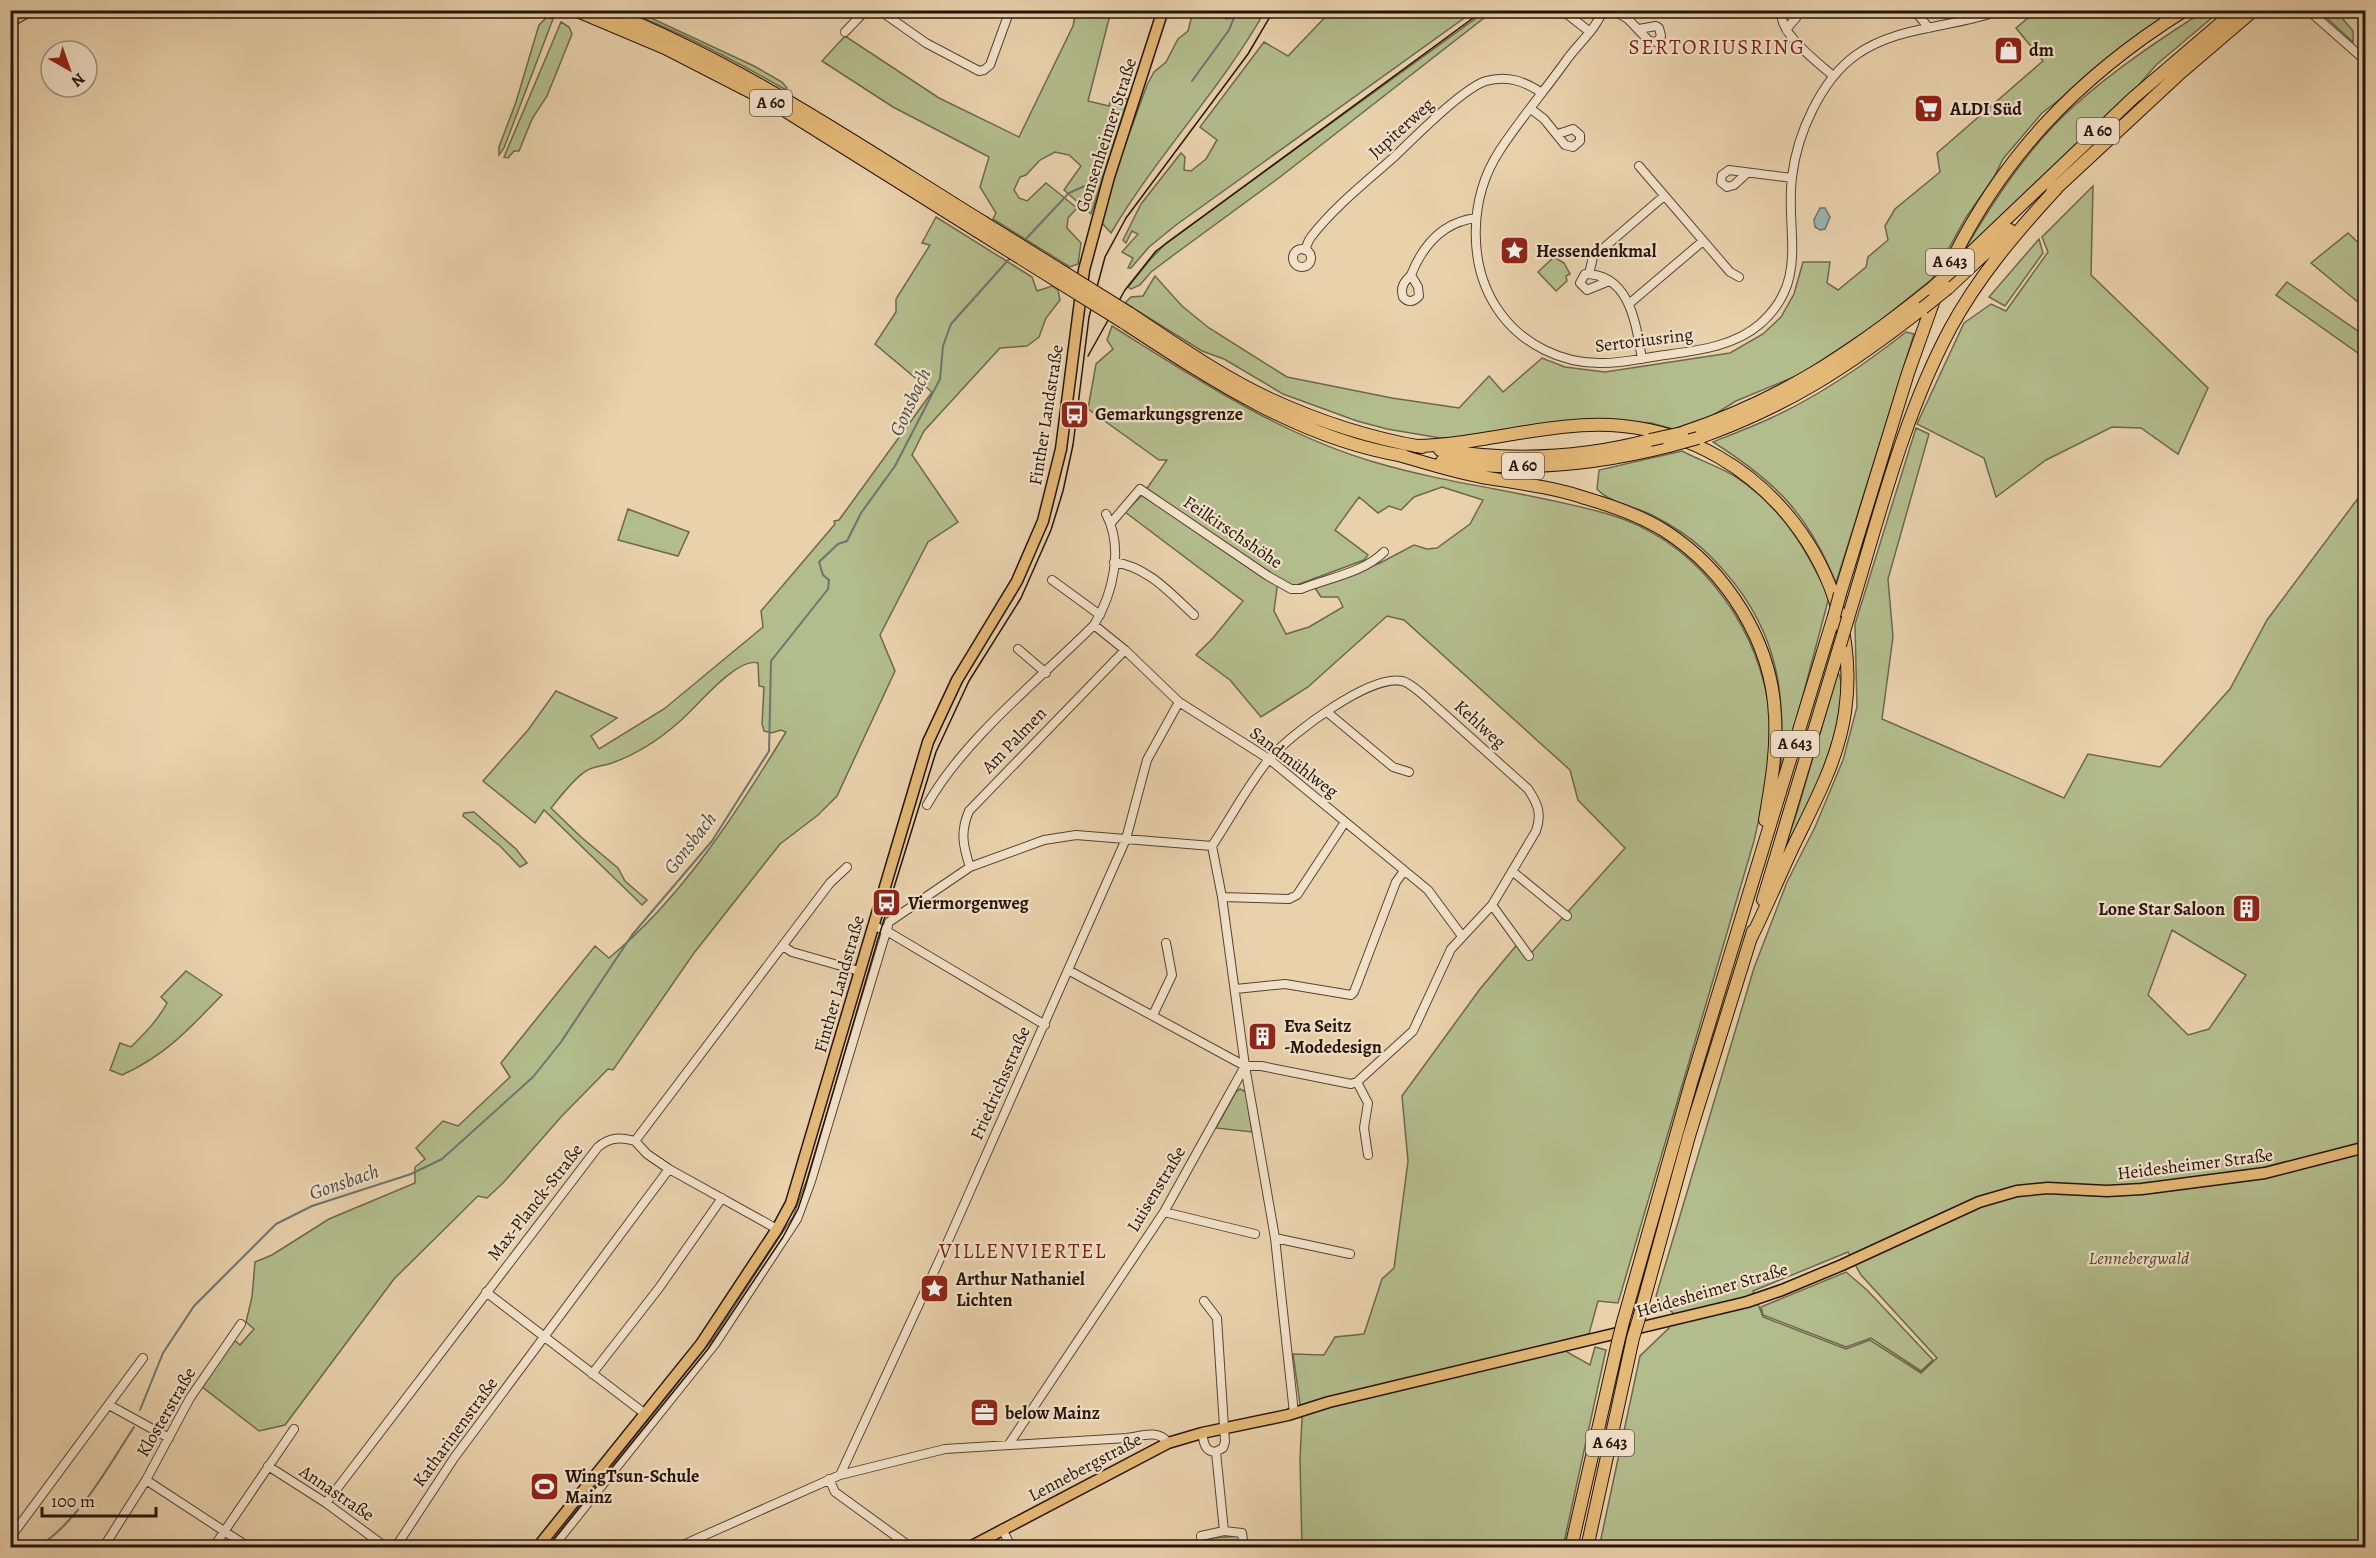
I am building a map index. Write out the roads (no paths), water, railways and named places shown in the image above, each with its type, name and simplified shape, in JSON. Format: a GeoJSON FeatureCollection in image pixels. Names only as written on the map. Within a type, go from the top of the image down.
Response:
{"type":"FeatureCollection","features":[{"type":"Feature","properties":{"kind":"highway"},"geometry":{"type":"LineString","coordinates":[[10,21],[29,10]]}},
{"type":"Feature","properties":{"kind":"highway","name":"A 60"},"geometry":{"type":"LineString","coordinates":[[575,10],[665,48],[758,95],[980,227]]}},
{"type":"Feature","properties":{"kind":"highway","name":"A 60"},"geometry":{"type":"LineString","coordinates":[[605,10],[726,66],[781,96],[980,227],[1126,318],[1270,399],[1363,434],[1415,446],[1467,454],[1547,456],[1598,451],[1682,433],[1756,404],[1812,375],[1866,340],[1957,266],[2132,99],[2235,10]]}},
{"type":"Feature","properties":{"kind":"highway","name":"A 643"},"geometry":{"type":"LineString","coordinates":[[1571,1548],[1623,1322],[1691,1083],[1925,321],[1951,262],[1979,209],[2010,164],[2065,101],[2114,59],[2186,10]]}},
{"type":"Feature","properties":{"kind":"highway","name":"A 60"},"geometry":{"type":"LineString","coordinates":[[1126,318],[1221,384],[1270,411],[1323,434],[1399,455],[1484,465],[1549,466],[1615,458],[1669,446],[1746,420],[1815,385],[1862,356],[1948,288],[2178,75],[2254,10]]}},
{"type":"Feature","properties":{"kind":"highway","name":"A 643"},"geometry":{"type":"LineString","coordinates":[[1587,1548],[1633,1338],[1689,1136],[1906,431],[1939,351],[1966,301],[2032,214],[2057,188]]}},
{"type":"Feature","properties":{"kind":"highway"},"geometry":{"type":"LineString","coordinates":[[1415,446],[1466,443],[1574,425],[1601,424],[1647,430],[1692,444],[1734,466],[1770,495],[1801,531],[1825,572],[1840,618],[1847,665],[1845,713],[1831,767],[1751,938]]}},
{"type":"Feature","properties":{"kind":"highway"},"geometry":{"type":"LineString","coordinates":[[1399,455],[1474,476],[1569,493],[1626,511],[1682,543],[1719,579],[1738,603],[1757,639],[1772,689],[1775,714],[1773,772],[1756,872]]}},
{"type":"Feature","properties":{"kind":"main road","name":"Gonsenheimer Straße"},"geometry":{"type":"LineString","coordinates":[[1084,270],[1109,177],[1163,10]]}},
{"type":"Feature","properties":{"kind":"main road","name":"Finther Landstraße"},"geometry":{"type":"LineString","coordinates":[[537,1548],[701,1344],[777,1229],[791,1203],[917,775],[940,713],[957,680],[1017,581],[1043,521],[1059,455],[1084,270]]}},
{"type":"Feature","properties":{"kind":"main road","name":"Heidesheimer Straße"},"geometry":{"type":"LineString","coordinates":[[1223,1428],[1294,1413],[1350,1397],[1747,1302],[1842,1265],[1979,1202],[2017,1191],[2048,1188],[2107,1191],[2142,1189],[2265,1173],[2366,1146]]}},
{"type":"Feature","properties":{"kind":"main road","name":"Lennebergstraße"},"geometry":{"type":"LineString","coordinates":[[968,1548],[1168,1443],[1223,1428]]}},
{"type":"Feature","properties":{"kind":"street"},"geometry":{"type":"LineString","coordinates":[[845,32],[866,10]]}},
{"type":"Feature","properties":{"kind":"street"},"geometry":{"type":"LineString","coordinates":[[879,10],[926,43],[979,71],[990,65],[1010,10]]}},
{"type":"Feature","properties":{"kind":"street"},"geometry":{"type":"LineString","coordinates":[[1562,10],[1590,32]]}},
{"type":"Feature","properties":{"kind":"street","name":"Sertoriusring"},"geometry":{"type":"LineString","coordinates":[[1603,10],[1599,21],[1499,152],[1488,174],[1476,218],[1477,254],[1482,279],[1497,310],[1519,333],[1548,352],[1572,361],[1602,364],[1707,348],[1734,340],[1747,334],[1771,313],[1786,290],[1790,275],[1792,259],[1791,178],[1812,112],[1833,76],[1856,55],[1872,45],[1896,36],[2001,10]]}},
{"type":"Feature","properties":{"kind":"street"},"geometry":{"type":"LineString","coordinates":[[1613,10],[1639,29]]}},
{"type":"Feature","properties":{"kind":"street"},"geometry":{"type":"LineString","coordinates":[[1782,10],[1781,16],[1788,31],[1800,47],[1833,76]]}},
{"type":"Feature","properties":{"kind":"street"},"geometry":{"type":"LineString","coordinates":[[1788,31],[1788,27],[1796,18],[1796,10]]}},
{"type":"Feature","properties":{"kind":"street"},"geometry":{"type":"LineString","coordinates":[[1914,10],[1929,28]]}},
{"type":"Feature","properties":{"kind":"street"},"geometry":{"type":"LineString","coordinates":[[2308,10],[2366,61]]}},
{"type":"Feature","properties":{"kind":"street","name":"Jupiterweg"},"geometry":{"type":"LineString","coordinates":[[1305,249],[1312,235],[1339,207],[1427,126],[1476,85],[1487,80],[1510,79],[1524,82],[1542,93]]}},
{"type":"Feature","properties":{"kind":"street"},"geometry":{"type":"LineString","coordinates":[[1530,109],[1558,134]]}},
{"type":"Feature","properties":{"kind":"street"},"geometry":{"type":"LineString","coordinates":[[1639,166],[1730,273],[1739,277]]}},
{"type":"Feature","properties":{"kind":"street"},"geometry":{"type":"LineString","coordinates":[[1747,173],[1791,178]]}},
{"type":"Feature","properties":{"kind":"street"},"geometry":{"type":"LineString","coordinates":[[1589,274],[1593,257],[1664,196]]}},
{"type":"Feature","properties":{"kind":"street"},"geometry":{"type":"LineString","coordinates":[[1411,275],[1425,248],[1440,232],[1454,223],[1476,218]]}},
{"type":"Feature","properties":{"kind":"street"},"geometry":{"type":"LineString","coordinates":[[1630,303],[1703,241]]}},
{"type":"Feature","properties":{"kind":"street"},"geometry":{"type":"LineString","coordinates":[[1609,281],[1587,290],[1580,283],[1582,276],[1589,274],[1609,281],[1630,303],[1642,359]]}},
{"type":"Feature","properties":{"kind":"street","name":"Feilkirschshöhe"},"geometry":{"type":"LineString","coordinates":[[1111,524],[1140,489],[1268,576],[1291,589],[1301,588],[1364,567],[1384,552]]}},
{"type":"Feature","properties":{"kind":"street"},"geometry":{"type":"LineString","coordinates":[[927,805],[965,752],[1094,625],[1110,589],[1114,562],[1113,534],[1106,514]]}},
{"type":"Feature","properties":{"kind":"street"},"geometry":{"type":"LineString","coordinates":[[1114,562],[1131,565],[1157,581],[1194,615]]}},
{"type":"Feature","properties":{"kind":"street"},"geometry":{"type":"LineString","coordinates":[[1052,580],[1100,615]]}},
{"type":"Feature","properties":{"kind":"street","name":"Sandmühlweg"},"geometry":{"type":"LineString","coordinates":[[1094,625],[1125,650],[1179,702],[1269,759],[1433,894],[1462,936]]}},
{"type":"Feature","properties":{"kind":"street"},"geometry":{"type":"LineString","coordinates":[[1018,649],[1046,673]]}},
{"type":"Feature","properties":{"kind":"street","name":"Am Palmen"},"geometry":{"type":"LineString","coordinates":[[970,867],[962,843],[963,825],[969,811],[1125,650]]}},
{"type":"Feature","properties":{"kind":"street","name":"Kehlweg"},"geometry":{"type":"LineString","coordinates":[[1212,846],[1269,759],[1289,739],[1363,689],[1388,681],[1403,681],[1421,693],[1528,789],[1536,802],[1540,820],[1536,831],[1492,905],[1451,949],[1413,1031],[1357,1082]]}},
{"type":"Feature","properties":{"kind":"street","name":"Friedrichsstraße"},"geometry":{"type":"LineString","coordinates":[[840,1475],[1045,1025],[1126,839],[1147,760],[1179,702]]}},
{"type":"Feature","properties":{"kind":"street"},"geometry":{"type":"LineString","coordinates":[[1327,712],[1394,767],[1409,772]]}},
{"type":"Feature","properties":{"kind":"street"},"geometry":{"type":"LineString","coordinates":[[1222,897],[1288,899],[1297,896],[1345,822]]}},
{"type":"Feature","properties":{"kind":"street"},"geometry":{"type":"LineString","coordinates":[[885,930],[888,922],[970,867],[1044,840],[1076,835],[1212,846],[1236,989],[1245,1066],[1275,1238],[1294,1413]]}},
{"type":"Feature","properties":{"kind":"street"},"geometry":{"type":"LineString","coordinates":[[777,1229],[669,1169],[647,1154],[635,1141],[830,883],[847,867]]}},
{"type":"Feature","properties":{"kind":"street"},"geometry":{"type":"LineString","coordinates":[[1236,989],[1285,984],[1351,995],[1396,882],[1404,871]]}},
{"type":"Feature","properties":{"kind":"street"},"geometry":{"type":"LineString","coordinates":[[1512,871],[1567,916]]}},
{"type":"Feature","properties":{"kind":"street"},"geometry":{"type":"LineString","coordinates":[[1492,905],[1529,956]]}},
{"type":"Feature","properties":{"kind":"street"},"geometry":{"type":"LineString","coordinates":[[873,926],[885,930],[1045,1025]]}},
{"type":"Feature","properties":{"kind":"street","name":"Finther Landstraße"},"geometry":{"type":"LineString","coordinates":[[552,1548],[715,1344],[797,1219],[811,1180],[885,930]]}},
{"type":"Feature","properties":{"kind":"street"},"geometry":{"type":"LineString","coordinates":[[1153,1016],[1172,975],[1166,943]]}},
{"type":"Feature","properties":{"kind":"street"},"geometry":{"type":"LineString","coordinates":[[783,946],[792,952],[859,971]]}},
{"type":"Feature","properties":{"kind":"street"},"geometry":{"type":"LineString","coordinates":[[1068,970],[1245,1066],[1261,1066],[1352,1084],[1357,1082],[1368,1103],[1365,1128],[1368,1155]]}},
{"type":"Feature","properties":{"kind":"street","name":"Luisenstraße"},"geometry":{"type":"LineString","coordinates":[[1009,1444],[1164,1212],[1245,1066]]}},
{"type":"Feature","properties":{"kind":"street","name":"Max-Planck-Straße"},"geometry":{"type":"LineString","coordinates":[[326,1503],[598,1147],[612,1139],[635,1141]]}},
{"type":"Feature","properties":{"kind":"street","name":"Katharinenstraße"},"geometry":{"type":"LineString","coordinates":[[395,1548],[454,1458],[669,1169]]}},
{"type":"Feature","properties":{"kind":"street"},"geometry":{"type":"LineString","coordinates":[[592,1374],[659,1288],[722,1198]]}},
{"type":"Feature","properties":{"kind":"street"},"geometry":{"type":"LineString","coordinates":[[1164,1212],[1255,1234]]}},
{"type":"Feature","properties":{"kind":"street"},"geometry":{"type":"LineString","coordinates":[[1275,1238],[1350,1254]]}},
{"type":"Feature","properties":{"kind":"street"},"geometry":{"type":"LineString","coordinates":[[486,1292],[644,1413]]}},
{"type":"Feature","properties":{"kind":"street"},"geometry":{"type":"LineString","coordinates":[[1204,1301],[1217,1318],[1224,1445],[1216,1452]]}},
{"type":"Feature","properties":{"kind":"street","name":"Klosterstraße"},"geometry":{"type":"LineString","coordinates":[[103,1548],[146,1480],[190,1398],[241,1324]]}},
{"type":"Feature","properties":{"kind":"street"},"geometry":{"type":"LineString","coordinates":[[10,1538],[143,1358]]}},
{"type":"Feature","properties":{"kind":"street"},"geometry":{"type":"LineString","coordinates":[[109,1405],[169,1438]]}},
{"type":"Feature","properties":{"kind":"street"},"geometry":{"type":"LineString","coordinates":[[213,1548],[294,1430]]}},
{"type":"Feature","properties":{"kind":"street"},"geometry":{"type":"LineString","coordinates":[[1202,1433],[1206,1448],[1216,1452]]}},
{"type":"Feature","properties":{"kind":"street"},"geometry":{"type":"LineString","coordinates":[[676,1548],[829,1479],[945,1449],[1127,1438],[1156,1434],[1162,1436],[1168,1443]]}},
{"type":"Feature","properties":{"kind":"street"},"geometry":{"type":"LineString","coordinates":[[1216,1452],[1224,1531]]}},
{"type":"Feature","properties":{"kind":"street","name":"Annastraße"},"geometry":{"type":"LineString","coordinates":[[268,1466],[326,1503],[387,1548]]}},
{"type":"Feature","properties":{"kind":"street"},"geometry":{"type":"LineString","coordinates":[[829,1479],[835,1492],[912,1548]]}},
{"type":"Feature","properties":{"kind":"street"},"geometry":{"type":"LineString","coordinates":[[146,1480],[250,1548]]}},
{"type":"Feature","properties":{"kind":"street"},"geometry":{"type":"LineString","coordinates":[[1002,1529],[1012,1548]]}},
{"type":"Feature","properties":{"kind":"street"},"geometry":{"type":"LineString","coordinates":[[1203,1548],[1201,1536],[1224,1531],[1242,1533],[1244,1548]]}},
{"type":"Feature","properties":{"kind":"water"},"geometry":{"type":"Polygon","coordinates":[[[1820,208],[1825,208],[1830,217],[1825,229],[1820,230],[1815,227],[1814,220],[1820,208]]]}},
{"type":"Feature","properties":{"kind":"waterway","name":"Gonsbach"},"geometry":{"type":"LineString","coordinates":[[1192,81],[1229,30],[1237,10]]}},
{"type":"Feature","properties":{"kind":"waterway","name":"Gonsbach"},"geometry":{"type":"LineString","coordinates":[[1023,242],[1069,193],[1096,181]]}},
{"type":"Feature","properties":{"kind":"waterway","name":"Gonsbach"},"geometry":{"type":"LineString","coordinates":[[140,1410],[163,1353],[194,1306],[276,1224],[312,1206],[411,1174],[442,1159],[533,1077],[561,1042],[632,935],[712,841],[769,751],[771,661],[828,589],[829,580],[823,575],[819,562],[838,544],[847,541],[861,513],[895,466],[940,379],[943,346],[951,324],[1010,258]]}},
{"type":"Feature","properties":{"kind":"waterway","name":"Gonsbach"},"geometry":{"type":"LineString","coordinates":[[36,1548],[51,1537],[79,1509],[134,1427]]}},
{"type":"Feature","properties":{"kind":"tram line"},"geometry":{"type":"LineString","coordinates":[[547,1548],[708,1349],[783,1237],[798,1209],[936,752],[969,681],[1021,598],[1051,530],[1063,491],[1073,445],[1089,317],[1105,257],[1126,218],[1248,54],[1274,10]]}},
{"type":"Feature","properties":{"kind":"tram line"},"geometry":{"type":"LineString","coordinates":[[1088,356],[1125,290],[1156,251],[1484,10]]}},
{"type":"Feature","properties":{"kind":"place","name":"dm"},"geometry":{"type":"Point","coordinates":[2008,50]}},
{"type":"Feature","properties":{"kind":"place","name":"ALDI Süd"},"geometry":{"type":"Point","coordinates":[1929,109]}},
{"type":"Feature","properties":{"kind":"place","name":"Hessendenkmal"},"geometry":{"type":"Point","coordinates":[1515,251]}},
{"type":"Feature","properties":{"kind":"place","name":"Gemarkungsgrenze"},"geometry":{"type":"Point","coordinates":[1074,414]}},
{"type":"Feature","properties":{"kind":"place","name":"Viermorgenweg"},"geometry":{"type":"Point","coordinates":[887,903]}},
{"type":"Feature","properties":{"kind":"place","name":"Lone Star Saloon"},"geometry":{"type":"Point","coordinates":[2246,909]}},
{"type":"Feature","properties":{"kind":"place","name":"Eva Seitz -Modedesign"},"geometry":{"type":"Point","coordinates":[1263,1036]}},
{"type":"Feature","properties":{"kind":"place","name":"Arthur Nathaniel Lichten"},"geometry":{"type":"Point","coordinates":[935,1289]}},
{"type":"Feature","properties":{"kind":"place","name":"below Mainz"},"geometry":{"type":"Point","coordinates":[984,1413]}},
{"type":"Feature","properties":{"kind":"place","name":"WingTsun-Schule Mainz"},"geometry":{"type":"Point","coordinates":[544,1486]}},
{"type":"Feature","properties":{"kind":"district","name":"SERTORIUSRING"},"geometry":{"type":"Point","coordinates":[1717,47]}},
{"type":"Feature","properties":{"kind":"district","name":"VILLENVIERTEL"},"geometry":{"type":"Point","coordinates":[1023,1251]}},
{"type":"Feature","properties":{"kind":"park label","name":"Lennebergwald"},"geometry":{"type":"Point","coordinates":[2139,1258]}}]}
